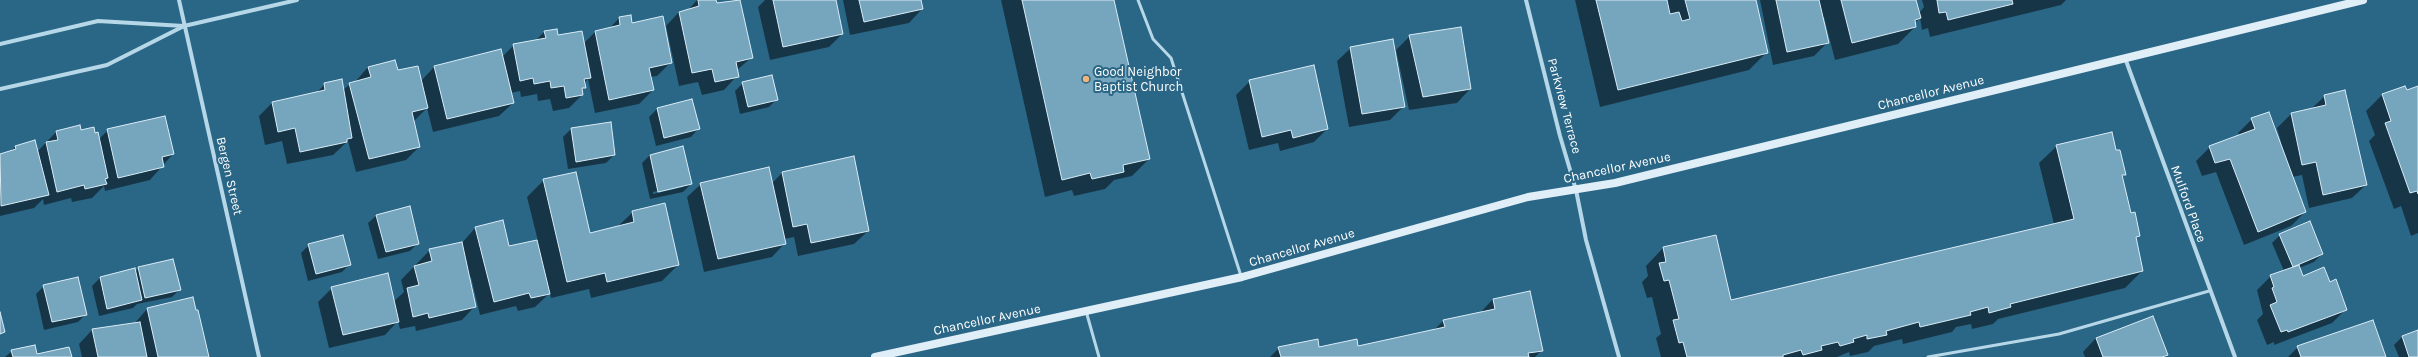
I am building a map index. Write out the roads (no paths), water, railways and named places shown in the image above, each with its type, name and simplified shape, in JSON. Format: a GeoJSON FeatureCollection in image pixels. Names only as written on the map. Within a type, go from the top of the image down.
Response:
{"type":"FeatureCollection","features":[{"type":"Feature","properties":{"kind":"main road","name":"Chancellor Avenue"},"geometry":{"type":"LineString","coordinates":[[875,357],[1242,278],[1528,197],[1615,183],[2364,0]]}},
{"type":"Feature","properties":{"kind":"street","name":"Bergen Street"},"geometry":{"type":"LineString","coordinates":[[180,0],[184,26],[259,357]]}},
{"type":"Feature","properties":{"kind":"street"},"geometry":{"type":"LineString","coordinates":[[0,89],[107,65],[184,26],[297,0]]}},
{"type":"Feature","properties":{"kind":"street","name":"Parkview Terrace"},"geometry":{"type":"LineString","coordinates":[[1526,0],[1560,136],[1576,190],[1586,240],[1619,357]]}},
{"type":"Feature","properties":{"kind":"street"},"geometry":{"type":"LineString","coordinates":[[0,44],[98,21],[184,26]]}},
{"type":"Feature","properties":{"kind":"street","name":"Mulford Place"},"geometry":{"type":"LineString","coordinates":[[2125,58],[2209,292],[2235,357]]}},
{"type":"Feature","properties":{"kind":"lane"},"geometry":{"type":"LineString","coordinates":[[1138,0],[1152,39],[1171,58],[1242,278]]}},
{"type":"Feature","properties":{"kind":"lane"},"geometry":{"type":"LineString","coordinates":[[1928,357],[2059,334],[2209,292]]}},
{"type":"Feature","properties":{"kind":"lane"},"geometry":{"type":"LineString","coordinates":[[1086,311],[1099,357]]}},
{"type":"Feature","properties":{"kind":"place","name":"Good Neighbor Baptist Church"},"geometry":{"type":"Point","coordinates":[1086,79]}}]}
